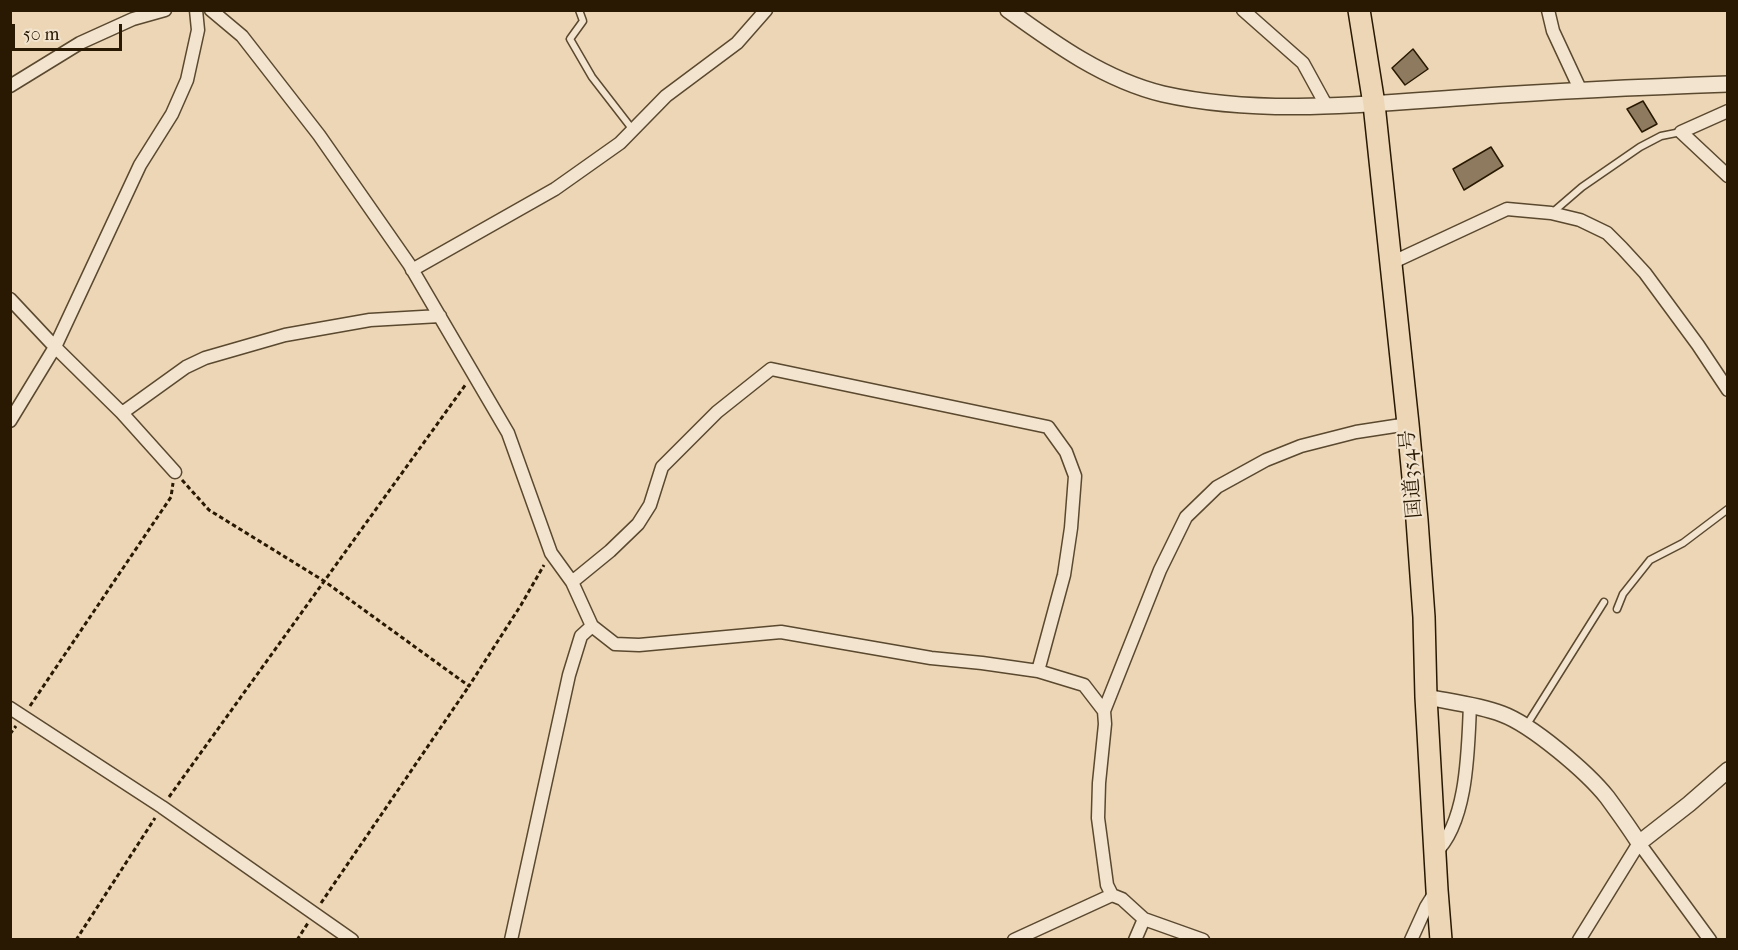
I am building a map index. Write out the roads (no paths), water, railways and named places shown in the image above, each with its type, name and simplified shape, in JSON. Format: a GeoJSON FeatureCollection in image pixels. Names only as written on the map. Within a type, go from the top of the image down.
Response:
{"type":"FeatureCollection","features":[{"type":"Feature","properties":{"kind":"highway","name":"国道354号"},"geometry":{"type":"LineString","coordinates":[[1359,10],[1374,104],[1408,424],[1424,617],[1426,697],[1441,939]]}},
{"type":"Feature","properties":{"kind":"street"},"geometry":{"type":"LineString","coordinates":[[10,86],[80,43],[134,19],[165,10]]}},
{"type":"Feature","properties":{"kind":"street"},"geometry":{"type":"LineString","coordinates":[[10,421],[55,347],[140,165],[172,114],[187,80],[198,30],[196,10]]}},
{"type":"Feature","properties":{"kind":"street"},"geometry":{"type":"LineString","coordinates":[[211,10],[242,36],[319,135],[412,270],[508,434],[551,553],[572,582],[592,626],[615,644],[639,645],[781,633],[931,658],[1038,671],[1084,685],[1104,711]]}},
{"type":"Feature","properties":{"kind":"street"},"geometry":{"type":"LineString","coordinates":[[412,270],[555,189],[620,142],[666,96],[737,43],[766,10]]}},
{"type":"Feature","properties":{"kind":"street"},"geometry":{"type":"LineString","coordinates":[[1008,10],[1068,52],[1114,77],[1161,93],[1211,102],[1254,106],[1374,104],[1580,89],[1728,84]]}},
{"type":"Feature","properties":{"kind":"street"},"geometry":{"type":"LineString","coordinates":[[1243,10],[1303,63],[1326,105]]}},
{"type":"Feature","properties":{"kind":"street"},"geometry":{"type":"LineString","coordinates":[[1548,10],[1553,31],[1580,89]]}},
{"type":"Feature","properties":{"kind":"street"},"geometry":{"type":"LineString","coordinates":[[1728,111],[1681,132],[1728,176]]}},
{"type":"Feature","properties":{"kind":"street"},"geometry":{"type":"LineString","coordinates":[[1391,263],[1507,209],[1551,213],[1580,219],[1607,233],[1645,273],[1728,390]]}},
{"type":"Feature","properties":{"kind":"street"},"geometry":{"type":"LineString","coordinates":[[10,299],[122,413],[175,472]]}},
{"type":"Feature","properties":{"kind":"street"},"geometry":{"type":"LineString","coordinates":[[122,413],[186,367],[206,358],[296,333],[370,320],[440,316]]}},
{"type":"Feature","properties":{"kind":"street"},"geometry":{"type":"LineString","coordinates":[[572,582],[638,524],[650,505],[662,467],[717,412],[771,369],[1048,427],[1066,452],[1075,476],[1064,575],[1038,671]]}},
{"type":"Feature","properties":{"kind":"street"},"geometry":{"type":"LineString","coordinates":[[1203,939],[1143,919],[1122,899],[1112,895],[1104,873],[1098,818],[1104,711],[1160,570],[1186,517],[1217,487],[1266,460],[1301,446],[1356,432],[1408,424]]}},
{"type":"Feature","properties":{"kind":"street"},"geometry":{"type":"LineString","coordinates":[[511,939],[569,675],[581,636],[592,626]]}},
{"type":"Feature","properties":{"kind":"street"},"geometry":{"type":"LineString","coordinates":[[1426,697],[1504,714],[1558,751],[1605,795],[1710,939]]}},
{"type":"Feature","properties":{"kind":"street"},"geometry":{"type":"LineString","coordinates":[[1435,853],[1444,845],[1455,825],[1464,783],[1470,705]]}},
{"type":"Feature","properties":{"kind":"street"},"geometry":{"type":"LineString","coordinates":[[10,708],[162,807],[352,939]]}},
{"type":"Feature","properties":{"kind":"street"},"geometry":{"type":"LineString","coordinates":[[1579,939],[1639,843],[1728,770]]}},
{"type":"Feature","properties":{"kind":"street"},"geometry":{"type":"LineString","coordinates":[[1411,939],[1437,890]]}},
{"type":"Feature","properties":{"kind":"street"},"geometry":{"type":"LineString","coordinates":[[1014,939],[1112,895]]}},
{"type":"Feature","properties":{"kind":"street"},"geometry":{"type":"LineString","coordinates":[[1135,939],[1143,919]]}},
{"type":"Feature","properties":{"kind":"lane"},"geometry":{"type":"LineString","coordinates":[[579,10],[583,21],[570,39],[592,76],[633,130]]}},
{"type":"Feature","properties":{"kind":"lane"},"geometry":{"type":"LineString","coordinates":[[1551,213],[1582,187],[1640,147],[1661,136],[1681,132]]}},
{"type":"Feature","properties":{"kind":"lane"},"geometry":{"type":"LineString","coordinates":[[1617,609],[1623,594],[1650,560],[1683,543],[1728,508]]}},
{"type":"Feature","properties":{"kind":"lane"},"geometry":{"type":"LineString","coordinates":[[1526,727],[1604,602]]}}]}
